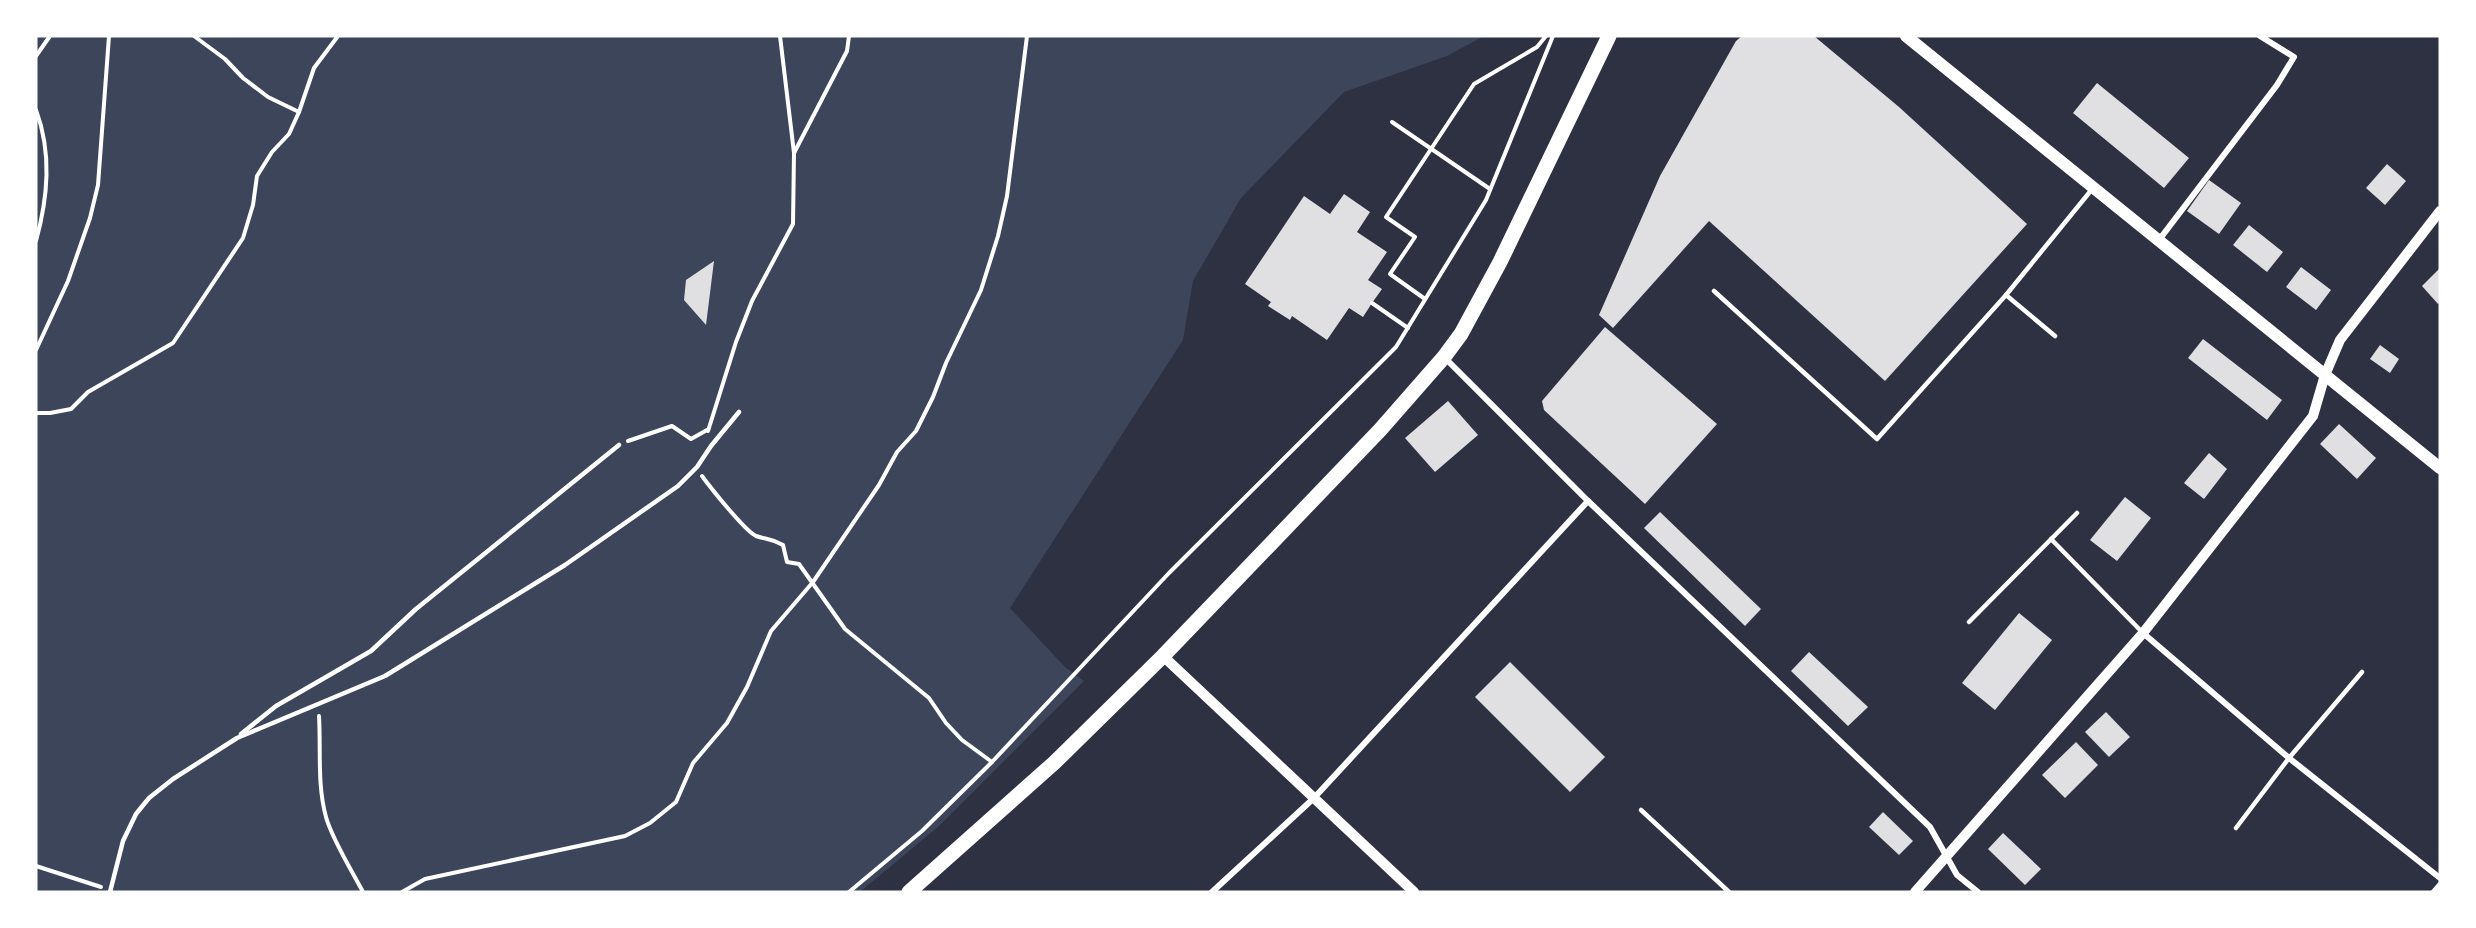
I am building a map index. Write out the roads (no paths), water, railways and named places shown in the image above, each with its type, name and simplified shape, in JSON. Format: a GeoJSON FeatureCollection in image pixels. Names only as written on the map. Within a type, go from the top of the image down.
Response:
{"type":"FeatureCollection","features":[{"type":"Feature","properties":{"kind":"main road"},"geometry":{"type":"LineString","coordinates":[[909,892],[1054,764],[1163,656],[1380,430],[1444,357],[1461,334],[1500,262],[1609,36]]}},
{"type":"Feature","properties":{"kind":"main road"},"geometry":{"type":"LineString","coordinates":[[1906,36],[2440,468]]}},
{"type":"Feature","properties":{"kind":"street"},"geometry":{"type":"LineString","coordinates":[[2159,240],[2277,85],[2294,57],[2260,36]]}},
{"type":"Feature","properties":{"kind":"street"},"geometry":{"type":"LineString","coordinates":[[1915,892],[2143,633],[2313,416],[2325,375],[2340,340],[2440,211]]}},
{"type":"Feature","properties":{"kind":"street"},"geometry":{"type":"LineString","coordinates":[[1444,357],[1588,501],[1930,827],[1957,875],[1978,892]]}},
{"type":"Feature","properties":{"kind":"street"},"geometry":{"type":"LineString","coordinates":[[1212,892],[1314,798],[1588,501]]}},
{"type":"Feature","properties":{"kind":"street"},"geometry":{"type":"LineString","coordinates":[[2143,633],[2289,758],[2440,878]]}},
{"type":"Feature","properties":{"kind":"street"},"geometry":{"type":"LineString","coordinates":[[1163,656],[1414,892]]}},
{"type":"Feature","properties":{"kind":"street"},"geometry":{"type":"LineString","coordinates":[[2434,892],[2440,885]]}},
{"type":"Feature","properties":{"kind":"lane"},"geometry":{"type":"LineString","coordinates":[[1714,291],[1877,439],[2006,295],[2094,187]]}},
{"type":"Feature","properties":{"kind":"lane"},"geometry":{"type":"LineString","coordinates":[[2006,295],[2055,336]]}},
{"type":"Feature","properties":{"kind":"lane"},"geometry":{"type":"LineString","coordinates":[[237,738],[385,676],[565,565],[678,486],[697,467],[739,412]]}},
{"type":"Feature","properties":{"kind":"lane"},"geometry":{"type":"LineString","coordinates":[[110,891],[123,841],[136,814],[149,798],[173,779],[237,738],[276,706],[371,651],[416,609],[619,445]]}},
{"type":"Feature","properties":{"kind":"lane"},"geometry":{"type":"LineString","coordinates":[[1969,622],[2076,513]]}},
{"type":"Feature","properties":{"kind":"lane"},"geometry":{"type":"LineString","coordinates":[[2051,539],[2143,633]]}},
{"type":"Feature","properties":{"kind":"lane"},"geometry":{"type":"LineString","coordinates":[[2236,828],[2289,758],[2362,672]]}},
{"type":"Feature","properties":{"kind":"lane"},"geometry":{"type":"LineString","coordinates":[[1641,810],[1729,892]]}}]}
